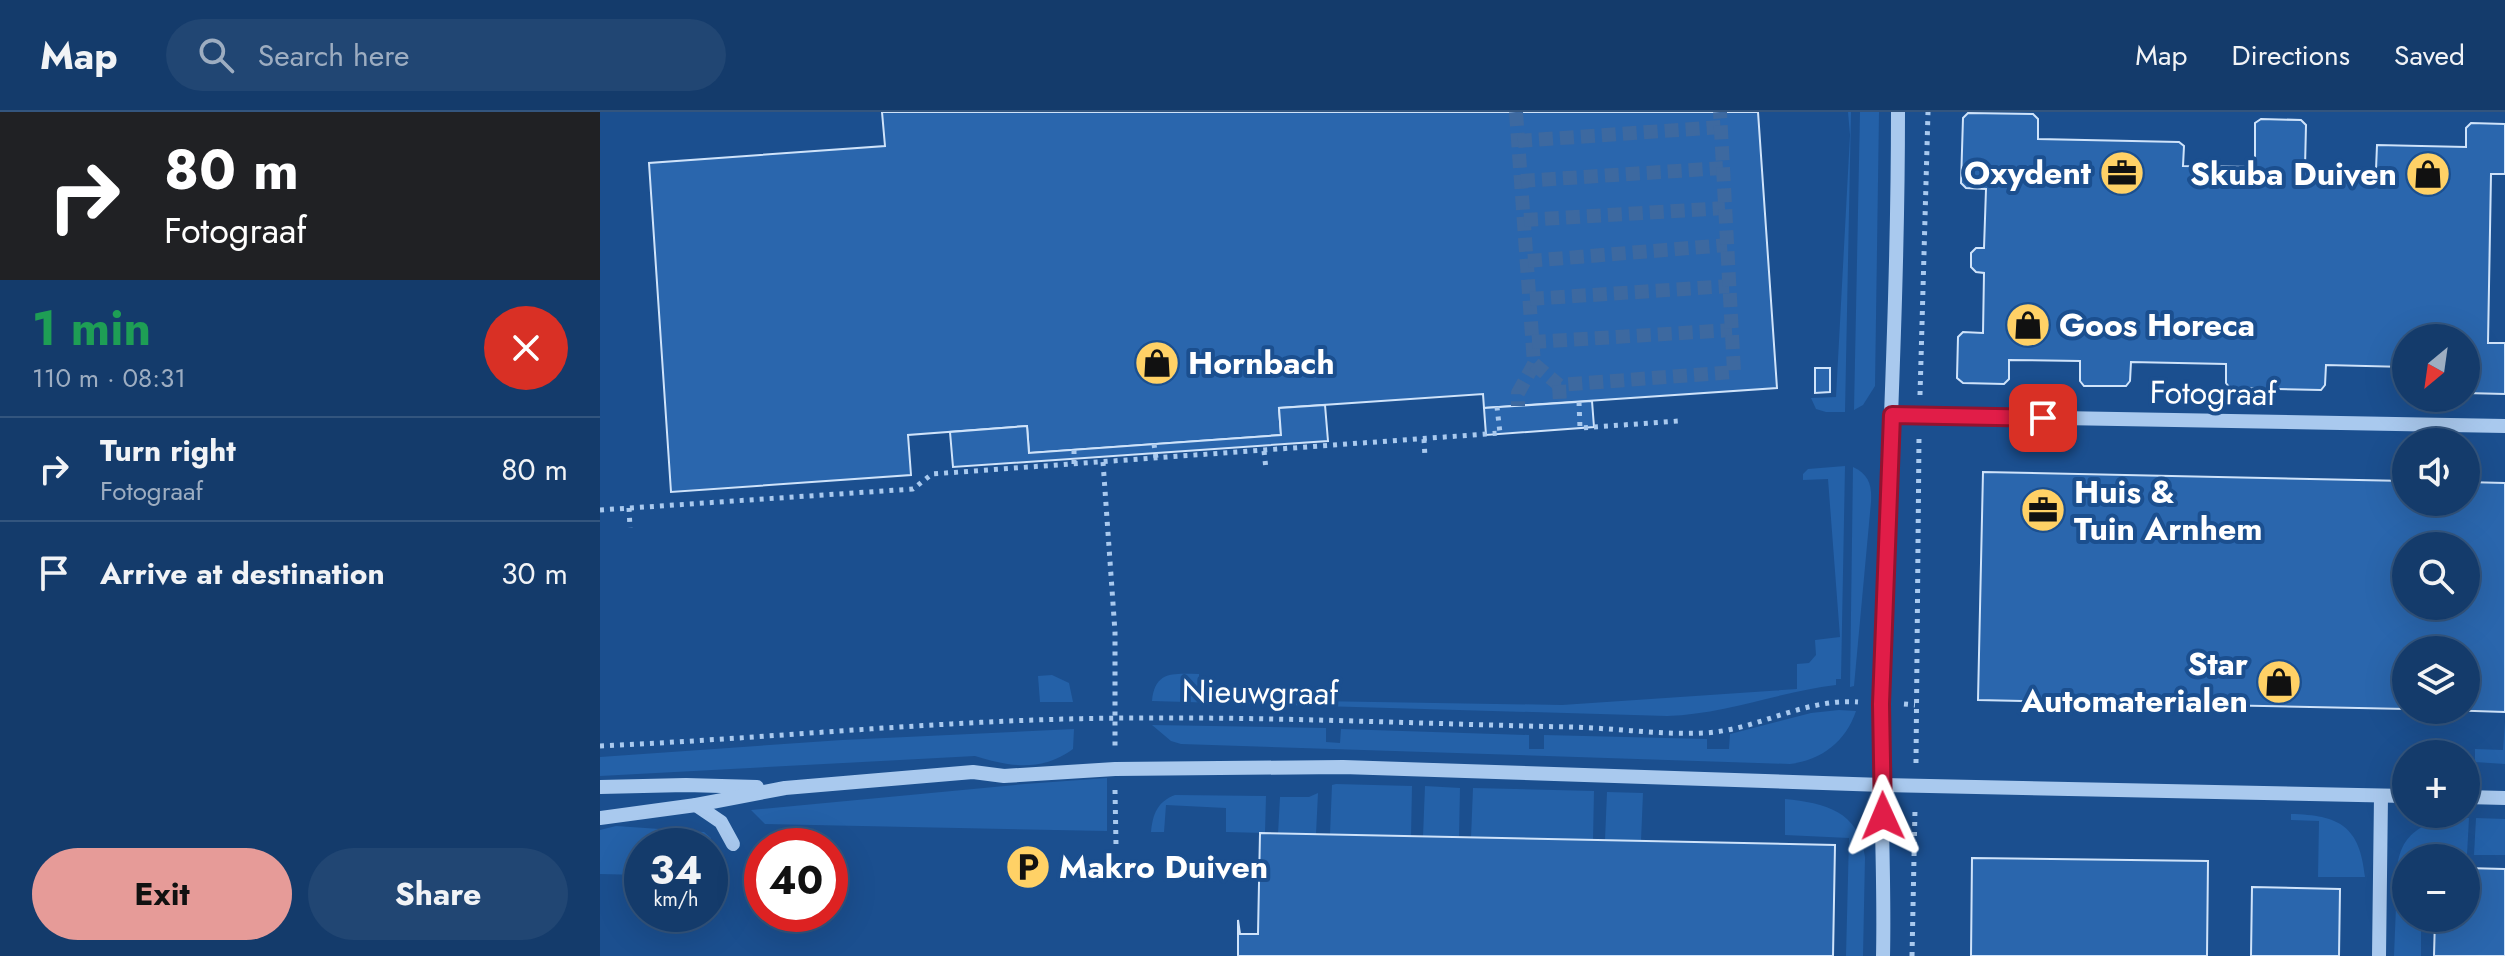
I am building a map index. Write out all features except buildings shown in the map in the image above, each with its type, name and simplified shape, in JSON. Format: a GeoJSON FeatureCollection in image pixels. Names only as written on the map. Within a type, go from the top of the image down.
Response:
{"type":"FeatureCollection","features":[{"type":"Feature","properties":{"kind":"street"},"geometry":{"type":"LineString","coordinates":[[1883,956],[1885,877],[1881,704],[1892,415],[1898,112]]}},
{"type":"Feature","properties":{"kind":"street","name":"Fotograaf"},"geometry":{"type":"LineString","coordinates":[[1892,415],[2505,426]]}},
{"type":"Feature","properties":{"kind":"street"},"geometry":{"type":"LineString","coordinates":[[600,818],[696,805],[785,788],[973,772],[1004,776],[1115,769],[1343,767],[1883,785],[2392,796]]}},
{"type":"Feature","properties":{"kind":"street"},"geometry":{"type":"LineString","coordinates":[[600,787],[686,785],[785,788]]}},
{"type":"Feature","properties":{"kind":"street"},"geometry":{"type":"LineString","coordinates":[[2379,956],[2381,796]]}},
{"type":"Feature","properties":{"kind":"street"},"geometry":{"type":"LineString","coordinates":[[2480,797],[2505,798]]}},
{"type":"Feature","properties":{"kind":"street"},"geometry":{"type":"LineString","coordinates":[[696,805],[721,822],[733,844]]}},
{"type":"Feature","properties":{"kind":"path"},"geometry":{"type":"LineString","coordinates":[[1912,956],[1928,112]]}},
{"type":"Feature","properties":{"kind":"path"},"geometry":{"type":"LineString","coordinates":[[1579,402],[1580,428],[1679,421]]}},
{"type":"Feature","properties":{"kind":"path"},"geometry":{"type":"LineString","coordinates":[[600,510],[913,489],[932,474],[1500,433],[1497,407]]}},
{"type":"Feature","properties":{"kind":"path"},"geometry":{"type":"LineString","coordinates":[[1424,439],[1425,458]]}},
{"type":"Feature","properties":{"kind":"path"},"geometry":{"type":"LineString","coordinates":[[1154,444],[1156,458]]}},
{"type":"Feature","properties":{"kind":"path"},"geometry":{"type":"LineString","coordinates":[[1074,450],[1074,464]]}},
{"type":"Feature","properties":{"kind":"path"},"geometry":{"type":"LineString","coordinates":[[1264,450],[1266,469]]}},
{"type":"Feature","properties":{"kind":"path"},"geometry":{"type":"LineString","coordinates":[[1103,462],[1115,632],[1114,701]]}},
{"type":"Feature","properties":{"kind":"path"},"geometry":{"type":"LineString","coordinates":[[629,508],[630,528]]}},
{"type":"Feature","properties":{"kind":"path","name":"Nieuwgraaf"},"geometry":{"type":"LineString","coordinates":[[600,746],[970,723],[1140,718],[1705,733],[1804,707],[1842,701],[1915,705]]}},
{"type":"Feature","properties":{"kind":"shaded area"},"geometry":{"type":"Polygon","coordinates":[[[1848,112],[1851,112],[1845,412],[1826,412],[1816,409],[1811,398],[1836,397],[1850,135],[1848,112]]]}},
{"type":"Feature","properties":{"kind":"shaded area"},"geometry":{"type":"Polygon","coordinates":[[[1860,112],[1879,112],[1875,386],[1863,405],[1854,410],[1860,112]]]}},
{"type":"Feature","properties":{"kind":"shaded area"},"geometry":{"type":"Polygon","coordinates":[[[1845,466],[1841,679],[1836,679],[1836,685],[1710,711],[1667,716],[1152,701],[1157,684],[1162,679],[1182,674],[1199,674],[1199,699],[1562,705],[1797,689],[1797,664],[1809,663],[1816,655],[1815,640],[1840,637],[1828,479],[1803,480],[1803,474],[1808,469],[1845,466]]]}},
{"type":"Feature","properties":{"kind":"shaded area"},"geometry":{"type":"Polygon","coordinates":[[[1853,467],[1866,477],[1871,496],[1854,686],[1850,687],[1853,467]]]}},
{"type":"Feature","properties":{"kind":"shaded area"},"geometry":{"type":"Polygon","coordinates":[[[1052,675],[1069,683],[1073,702],[1040,702],[1038,676],[1052,675]]]}},
{"type":"Feature","properties":{"kind":"shaded area"},"geometry":{"type":"Polygon","coordinates":[[[1856,711],[1839,740],[1812,758],[1790,764],[1181,744],[1171,741],[1152,725],[1326,728],[1326,742],[1340,743],[1341,729],[1529,735],[1529,749],[1544,749],[1544,735],[1707,739],[1707,749],[1729,749],[1730,734],[1811,713],[1856,711]]]}},
{"type":"Feature","properties":{"kind":"shaded area"},"geometry":{"type":"Polygon","coordinates":[[[2505,721],[2505,764],[2480,762],[2480,749],[2503,750],[2505,721]]]}},
{"type":"Feature","properties":{"kind":"shaded area"},"geometry":{"type":"Polygon","coordinates":[[[1074,729],[1073,749],[1038,764],[1013,765],[975,756],[600,776],[600,757],[842,740],[1074,729]]]}},
{"type":"Feature","properties":{"kind":"shaded area"},"geometry":{"type":"Polygon","coordinates":[[[1107,778],[1107,831],[765,824],[751,810],[1025,784],[1107,778]]]}},
{"type":"Feature","properties":{"kind":"shaded area"},"geometry":{"type":"Polygon","coordinates":[[[1332,785],[1412,786],[1411,837],[1330,834],[1332,785]]]}},
{"type":"Feature","properties":{"kind":"shaded area"},"geometry":{"type":"Polygon","coordinates":[[[1425,786],[1460,788],[1459,837],[1423,837],[1425,786]]]}},
{"type":"Feature","properties":{"kind":"shaded area"},"geometry":{"type":"Polygon","coordinates":[[[1473,788],[1594,791],[1593,840],[1471,838],[1473,788]]]}},
{"type":"Feature","properties":{"kind":"shaded area"},"geometry":{"type":"Polygon","coordinates":[[[1607,792],[1643,793],[1641,841],[1605,840],[1607,792]]]}},
{"type":"Feature","properties":{"kind":"shaded area"},"geometry":{"type":"Polygon","coordinates":[[[1318,793],[1316,834],[1278,834],[1280,797],[1309,797],[1318,793]]]}},
{"type":"Feature","properties":{"kind":"shaded area"},"geometry":{"type":"Polygon","coordinates":[[[1175,795],[1266,796],[1265,833],[1226,832],[1226,808],[1166,805],[1164,832],[1151,832],[1157,809],[1175,795]]]}},
{"type":"Feature","properties":{"kind":"shaded area"},"geometry":{"type":"Polygon","coordinates":[[[1785,799],[1814,803],[1838,812],[1856,829],[1865,857],[1863,956],[1846,956],[1849,838],[1785,835],[1785,799]]]}},
{"type":"Feature","properties":{"kind":"shaded area"},"geometry":{"type":"Polygon","coordinates":[[[2291,814],[2322,817],[2344,827],[2358,846],[2365,877],[2318,877],[2319,821],[2291,820],[2291,814]]]}},
{"type":"Feature","properties":{"kind":"shaded area"},"geometry":{"type":"Polygon","coordinates":[[[2480,818],[2505,819],[2505,855],[2480,855],[2480,844],[2475,844],[2475,828],[2480,828],[2480,818]]]}},
{"type":"Feature","properties":{"kind":"shaded area"},"geometry":{"type":"Polygon","coordinates":[[[616,826],[645,828],[624,828],[624,875],[600,874],[600,830],[616,826]]]}},
{"type":"Feature","properties":{"kind":"shaded area"},"geometry":{"type":"Polygon","coordinates":[[[2468,828],[2468,844],[2405,844],[2418,830],[2468,828]]]}},
{"type":"Feature","properties":{"kind":"shaded area"},"geometry":{"type":"Polygon","coordinates":[[[2395,932],[2421,932],[2421,956],[2394,956],[2395,932]]]}},
{"type":"Feature","properties":{"kind":"tunnel"},"geometry":{"type":"LineString","coordinates":[[1516,112],[1534,364],[1518,393],[1518,406]]}},
{"type":"Feature","properties":{"kind":"tunnel"},"geometry":{"type":"LineString","coordinates":[[1534,364],[1559,385],[1734,372],[1720,112]]}},
{"type":"Feature","properties":{"kind":"tunnel"},"geometry":{"type":"LineString","coordinates":[[1518,141],[1721,127]]}},
{"type":"Feature","properties":{"kind":"tunnel"},"geometry":{"type":"LineString","coordinates":[[1521,181],[1723,168]]}},
{"type":"Feature","properties":{"kind":"tunnel"},"geometry":{"type":"LineString","coordinates":[[1524,220],[1725,208]]}},
{"type":"Feature","properties":{"kind":"tunnel"},"geometry":{"type":"LineString","coordinates":[[1528,261],[1727,245]]}},
{"type":"Feature","properties":{"kind":"tunnel"},"geometry":{"type":"LineString","coordinates":[[1530,299],[1729,286]]}},
{"type":"Feature","properties":{"kind":"tunnel"},"geometry":{"type":"LineString","coordinates":[[1532,342],[1732,330]]}},
{"type":"Feature","properties":{"kind":"tunnel"},"geometry":{"type":"LineString","coordinates":[[1559,385],[1560,403]]}},
{"type":"Feature","properties":{"kind":"place","name":"Oxydent"},"geometry":{"type":"Point","coordinates":[2122,173]}},
{"type":"Feature","properties":{"kind":"place","name":"Skuba Duiven"},"geometry":{"type":"Point","coordinates":[2428,174]}},
{"type":"Feature","properties":{"kind":"place","name":"Goos Horeca"},"geometry":{"type":"Point","coordinates":[2028,325]}},
{"type":"Feature","properties":{"kind":"place","name":"Hornbach"},"geometry":{"type":"Point","coordinates":[1157,363]}},
{"type":"Feature","properties":{"kind":"place","name":"Huis & Tuin Arnhem"},"geometry":{"type":"Point","coordinates":[2043,510]}},
{"type":"Feature","properties":{"kind":"place","name":"Star Automaterialen"},"geometry":{"type":"Point","coordinates":[2279,682]}},
{"type":"Feature","properties":{"kind":"place","name":"Makro Duiven"},"geometry":{"type":"Point","coordinates":[1028,867]}},
{"type":"Feature","properties":{"kind":"route"},"geometry":{"type":"LineString","coordinates":[[1883,816],[1881,704],[1892,415],[2043,418]]}}]}
